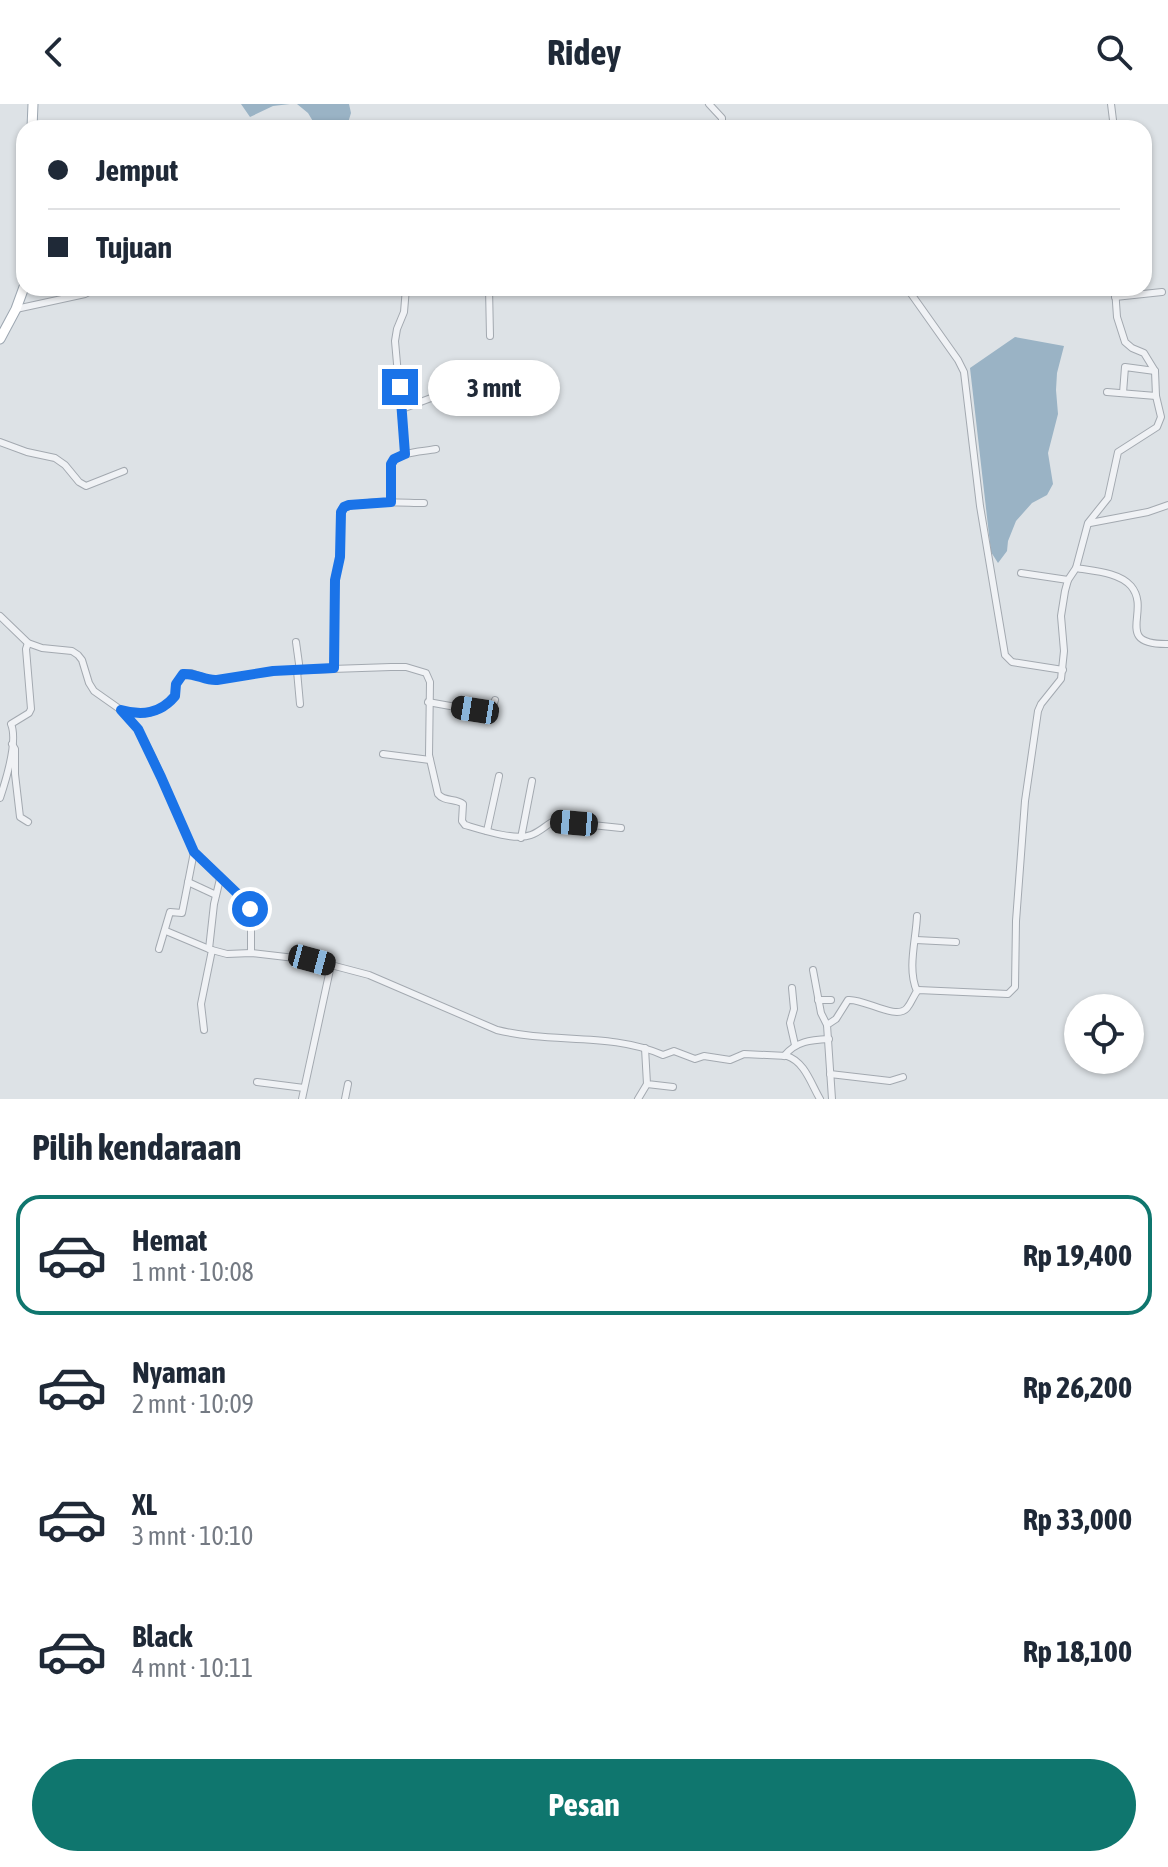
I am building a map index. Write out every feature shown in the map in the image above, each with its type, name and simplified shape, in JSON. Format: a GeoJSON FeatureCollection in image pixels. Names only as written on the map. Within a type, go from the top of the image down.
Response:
{"type":"FeatureCollection","features":[{"type":"Feature","properties":{"kind":"main road"},"geometry":{"type":"LineString","coordinates":[[0,339],[3,327],[21,296]]}},
{"type":"Feature","properties":{"kind":"street"},"geometry":{"type":"LineString","coordinates":[[709,104],[722,120]]}},
{"type":"Feature","properties":{"kind":"street"},"geometry":{"type":"LineString","coordinates":[[1152,293],[1162,292]]}},
{"type":"Feature","properties":{"kind":"street"},"geometry":{"type":"LineString","coordinates":[[16,309],[76,296]]}},
{"type":"Feature","properties":{"kind":"street"},"geometry":{"type":"LineString","coordinates":[[405,296],[395,341],[405,454]]}},
{"type":"Feature","properties":{"kind":"street"},"geometry":{"type":"LineString","coordinates":[[489,296],[490,336]]}},
{"type":"Feature","properties":{"kind":"street"},"geometry":{"type":"LineString","coordinates":[[913,296],[964,372],[980,506],[1005,655],[1012,662],[1063,670]]}},
{"type":"Feature","properties":{"kind":"street"},"geometry":{"type":"LineString","coordinates":[[917,991],[1008,994],[1015,987],[1016,921],[1025,801],[1038,711],[1061,679],[1063,670],[1061,616],[1068,580],[1076,568],[1088,523],[1108,498],[1120,450],[1157,427],[1165,416],[1156,396],[1155,371],[1144,353],[1125,342],[1115,297],[1124,296]]}},
{"type":"Feature","properties":{"kind":"street"},"geometry":{"type":"LineString","coordinates":[[1123,393],[1125,367],[1155,371]]}},
{"type":"Feature","properties":{"kind":"street"},"geometry":{"type":"LineString","coordinates":[[1107,392],[1156,396]]}},
{"type":"Feature","properties":{"kind":"street"},"geometry":{"type":"LineString","coordinates":[[402,409],[431,398]]}},
{"type":"Feature","properties":{"kind":"street"},"geometry":{"type":"LineString","coordinates":[[0,442],[27,452],[52,456],[65,465],[83,486],[124,471]]}},
{"type":"Feature","properties":{"kind":"street"},"geometry":{"type":"LineString","coordinates":[[391,502],[391,464],[394,459],[436,449]]}},
{"type":"Feature","properties":{"kind":"street"},"geometry":{"type":"LineString","coordinates":[[334,668],[335,580],[340,557],[341,510],[349,505],[424,503]]}},
{"type":"Feature","properties":{"kind":"street"},"geometry":{"type":"LineString","coordinates":[[1088,523],[1148,512],[1168,505]]}},
{"type":"Feature","properties":{"kind":"street"},"geometry":{"type":"LineString","coordinates":[[1076,568],[1127,582],[1137,599],[1138,636],[1153,645],[1168,644]]}},
{"type":"Feature","properties":{"kind":"street"},"geometry":{"type":"LineString","coordinates":[[1021,573],[1068,580]]}},
{"type":"Feature","properties":{"kind":"street"},"geometry":{"type":"LineString","coordinates":[[0,616],[28,643],[42,648],[72,651],[78,655],[94,691],[121,710],[138,729],[194,852],[250,909],[251,953]]}},
{"type":"Feature","properties":{"kind":"street"},"geometry":{"type":"LineString","coordinates":[[296,642],[300,704]]}},
{"type":"Feature","properties":{"kind":"street"},"geometry":{"type":"LineString","coordinates":[[0,724],[11,724],[31,709],[28,643]]}},
{"type":"Feature","properties":{"kind":"street"},"geometry":{"type":"LineString","coordinates":[[121,710],[143,714],[160,709],[175,696],[176,684],[183,674],[191,673],[211,680],[273,671],[406,667],[426,673],[430,682],[430,760],[439,797],[462,802],[462,821],[465,825],[521,838],[537,833],[554,821],[621,828]]}},
{"type":"Feature","properties":{"kind":"street"},"geometry":{"type":"LineString","coordinates":[[428,702],[489,713],[495,700]]}},
{"type":"Feature","properties":{"kind":"street"},"geometry":{"type":"LineString","coordinates":[[0,798],[12,744],[11,724]]}},
{"type":"Feature","properties":{"kind":"street"},"geometry":{"type":"LineString","coordinates":[[12,744],[15,749],[20,817],[28,822]]}},
{"type":"Feature","properties":{"kind":"street"},"geometry":{"type":"LineString","coordinates":[[383,754],[430,760]]}},
{"type":"Feature","properties":{"kind":"street"},"geometry":{"type":"LineString","coordinates":[[487,831],[499,776]]}},
{"type":"Feature","properties":{"kind":"street"},"geometry":{"type":"LineString","coordinates":[[521,838],[532,781]]}},
{"type":"Feature","properties":{"kind":"street"},"geometry":{"type":"LineString","coordinates":[[159,949],[171,911],[182,913],[194,852]]}},
{"type":"Feature","properties":{"kind":"street"},"geometry":{"type":"LineString","coordinates":[[204,1030],[201,1004],[220,879]]}},
{"type":"Feature","properties":{"kind":"street"},"geometry":{"type":"LineString","coordinates":[[188,882],[216,895]]}},
{"type":"Feature","properties":{"kind":"street"},"geometry":{"type":"LineString","coordinates":[[917,916],[912,958],[917,991]]}},
{"type":"Feature","properties":{"kind":"street"},"geometry":{"type":"LineString","coordinates":[[166,931],[227,954],[251,953],[312,960],[369,975],[510,1033],[577,1040],[607,1039],[665,1055],[674,1051],[696,1060],[704,1056],[730,1060],[744,1054],[784,1056],[797,1061],[820,1099]]}},
{"type":"Feature","properties":{"kind":"street"},"geometry":{"type":"LineString","coordinates":[[916,940],[956,942]]}},
{"type":"Feature","properties":{"kind":"street"},"geometry":{"type":"LineString","coordinates":[[302,1099],[331,965]]}},
{"type":"Feature","properties":{"kind":"street"},"geometry":{"type":"LineString","coordinates":[[813,970],[821,1013],[827,1025],[832,1099]]}},
{"type":"Feature","properties":{"kind":"street"},"geometry":{"type":"LineString","coordinates":[[792,988],[794,1009],[790,1023],[795,1045]]}},
{"type":"Feature","properties":{"kind":"street"},"geometry":{"type":"LineString","coordinates":[[827,1025],[836,1019],[850,999],[901,1012],[907,1009],[917,991]]}},
{"type":"Feature","properties":{"kind":"street"},"geometry":{"type":"LineString","coordinates":[[818,1000],[831,1000]]}},
{"type":"Feature","properties":{"kind":"street"},"geometry":{"type":"LineString","coordinates":[[784,1056],[795,1045],[829,1039]]}},
{"type":"Feature","properties":{"kind":"street"},"geometry":{"type":"LineString","coordinates":[[638,1099],[647,1084],[645,1048]]}},
{"type":"Feature","properties":{"kind":"street"},"geometry":{"type":"LineString","coordinates":[[830,1074],[890,1081],[903,1077]]}},
{"type":"Feature","properties":{"kind":"street"},"geometry":{"type":"LineString","coordinates":[[257,1082],[304,1088]]}},
{"type":"Feature","properties":{"kind":"street"},"geometry":{"type":"LineString","coordinates":[[345,1099],[348,1084]]}},
{"type":"Feature","properties":{"kind":"street"},"geometry":{"type":"LineString","coordinates":[[647,1084],[673,1087]]}},
{"type":"Feature","properties":{"kind":"water"},"geometry":{"type":"Polygon","coordinates":[[[241,104],[290,104],[273,106],[250,117],[241,104]]]}},
{"type":"Feature","properties":{"kind":"water"},"geometry":{"type":"Polygon","coordinates":[[[297,104],[349,104],[351,113],[349,120],[312,120],[297,104]]]}},
{"type":"Feature","properties":{"kind":"water"},"geometry":{"type":"Polygon","coordinates":[[[1015,337],[1064,346],[1057,373],[1058,414],[1048,453],[1053,484],[1047,495],[1032,503],[1016,521],[1007,551],[998,563],[991,552],[970,368],[1015,337]]]}},
{"type":"Feature","properties":{"kind":"route"},"geometry":{"type":"LineString","coordinates":[[250,909],[194,852],[138,729],[121,710],[143,714],[160,709],[175,696],[178,678],[183,674],[217,680],[273,671],[334,668],[335,575],[340,557],[341,512],[349,505],[391,502],[391,464],[405,454],[400,387]]}}]}
